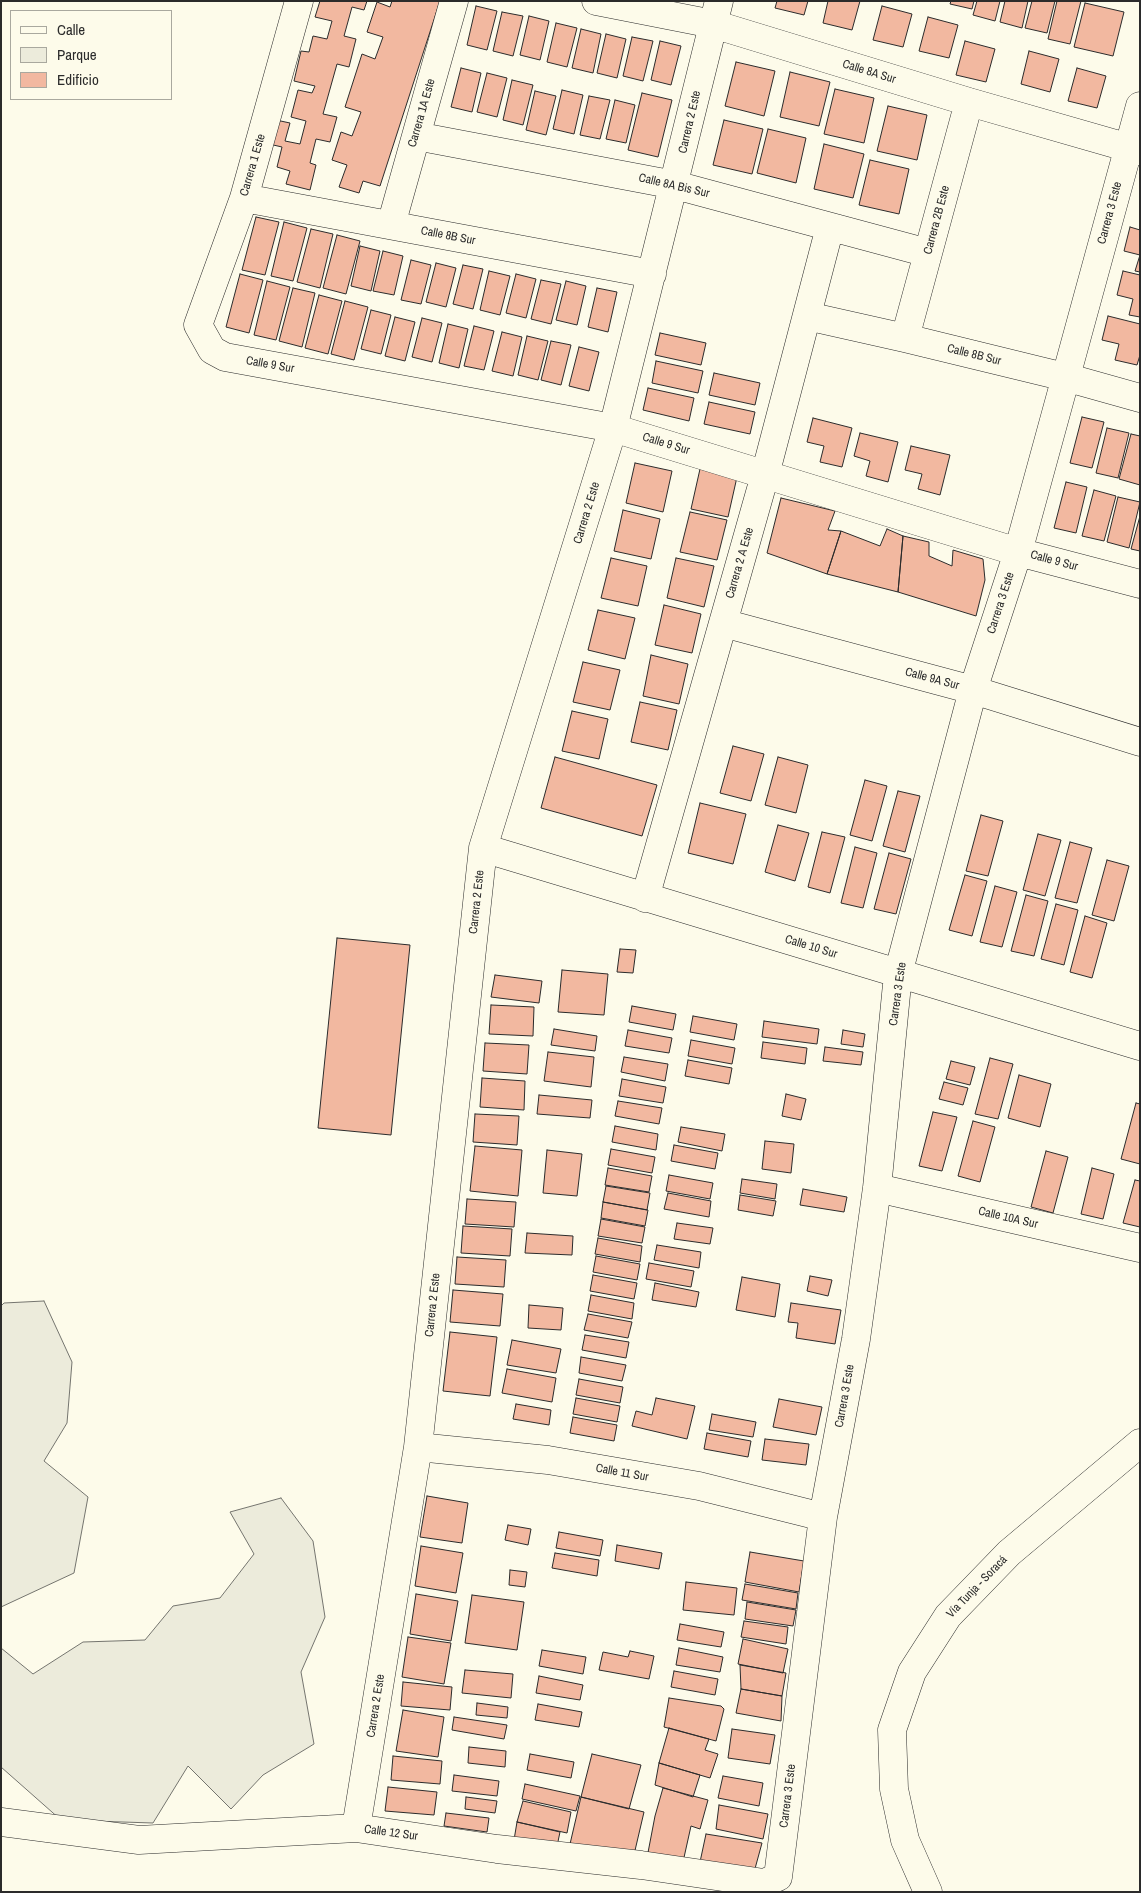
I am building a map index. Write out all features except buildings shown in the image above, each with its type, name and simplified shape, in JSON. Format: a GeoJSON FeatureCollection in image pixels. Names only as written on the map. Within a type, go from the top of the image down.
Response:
{"type":"FeatureCollection","features":[{"type":"Feature","properties":{"kind":"street","name":"Carrera 1 Este"},"geometry":{"type":"LineString","coordinates":[[198,325],[244,198],[299,1]]}},
{"type":"Feature","properties":{"kind":"street","name":"Carrera 1A Este"},"geometry":{"type":"LineString","coordinates":[[390,226],[454,1]]}},
{"type":"Feature","properties":{"kind":"street","name":"Calle 8A Sur"},"geometry":{"type":"LineString","coordinates":[[596,1],[716,13],[969,102],[1134,149]]}},
{"type":"Feature","properties":{"kind":"street","name":"Carrera 2 Este"},"geometry":{"type":"LineString","coordinates":[[356,1828],[418,1447],[483,848],[613,428],[675,185],[716,13]]}},
{"type":"Feature","properties":{"kind":"street","name":"Carrera 2B Este"},"geometry":{"type":"LineString","coordinates":[[905,338],[969,102]]}},
{"type":"Feature","properties":{"kind":"street","name":"Carrera 3 Este"},"geometry":{"type":"LineString","coordinates":[[778,1877],[823,1517],[856,1339],[877,1188],[898,974],[973,690],[1018,552],[1065,377],[1134,149],[1140,106]]}},
{"type":"Feature","properties":{"kind":"street","name":"Calle 8A Bis Sur"},"geometry":{"type":"LineString","coordinates":[[416,136],[675,185],[928,253]]}},
{"type":"Feature","properties":{"kind":"street","name":"Calle 8B Sur"},"geometry":{"type":"LineString","coordinates":[[244,198],[652,274]]}},
{"type":"Feature","properties":{"kind":"street","name":"Carrera 2 A Este"},"geometry":{"type":"LineString","coordinates":[[645,898],[765,475],[830,226]]}},
{"type":"Feature","properties":{"kind":"street","name":"Calle 8B Sur"},"geometry":{"type":"LineString","coordinates":[[807,316],[1065,377],[1140,398]]}},
{"type":"Feature","properties":{"kind":"street","name":"Calle 9 Sur"},"geometry":{"type":"LineString","coordinates":[[198,325],[212,350],[225,357],[613,428],[1018,552],[1140,584]]}},
{"type":"Feature","properties":{"kind":"street","name":"Calle 9A Sur"},"geometry":{"type":"LineString","coordinates":[[723,623],[973,690],[1140,742]]}},
{"type":"Feature","properties":{"kind":"street","name":"Calle 10 Sur"},"geometry":{"type":"LineString","coordinates":[[483,848],[1140,1046]]}},
{"type":"Feature","properties":{"kind":"street","name":"Calle 10A Sur"},"geometry":{"type":"LineString","coordinates":[[877,1188],[1140,1248]]}},
{"type":"Feature","properties":{"kind":"street","name":"Vía Tunja - Soracá"},"geometry":{"type":"LineString","coordinates":[[928,1892],[905,1840],[894,1789],[892,1730],[912,1672],[948,1616],[1009,1553],[1140,1443]]}},
{"type":"Feature","properties":{"kind":"street","name":"Calle 11 Sur"},"geometry":{"type":"LineString","coordinates":[[418,1447],[548,1460],[700,1486],[823,1517]]}},
{"type":"Feature","properties":{"kind":"street","name":"Calle 12 Sur"},"geometry":{"type":"LineString","coordinates":[[1,1822],[139,1840],[356,1828],[497,1849],[641,1865],[764,1883],[778,1877]]}},
{"type":"Feature","properties":{"kind":"green space"},"geometry":{"type":"Polygon","coordinates":[[[44,1301],[72,1362],[67,1423],[44,1461],[88,1497],[74,1573],[1,1607],[1,1306],[4,1303],[44,1301]]]}},
{"type":"Feature","properties":{"kind":"green space"},"geometry":{"type":"Polygon","coordinates":[[[281,1498],[313,1541],[325,1617],[301,1672],[314,1744],[263,1775],[231,1809],[188,1766],[153,1823],[61,1820],[1,1767],[1,1648],[33,1674],[83,1642],[145,1640],[173,1606],[220,1598],[254,1554],[230,1512],[281,1498]]]}}]}
